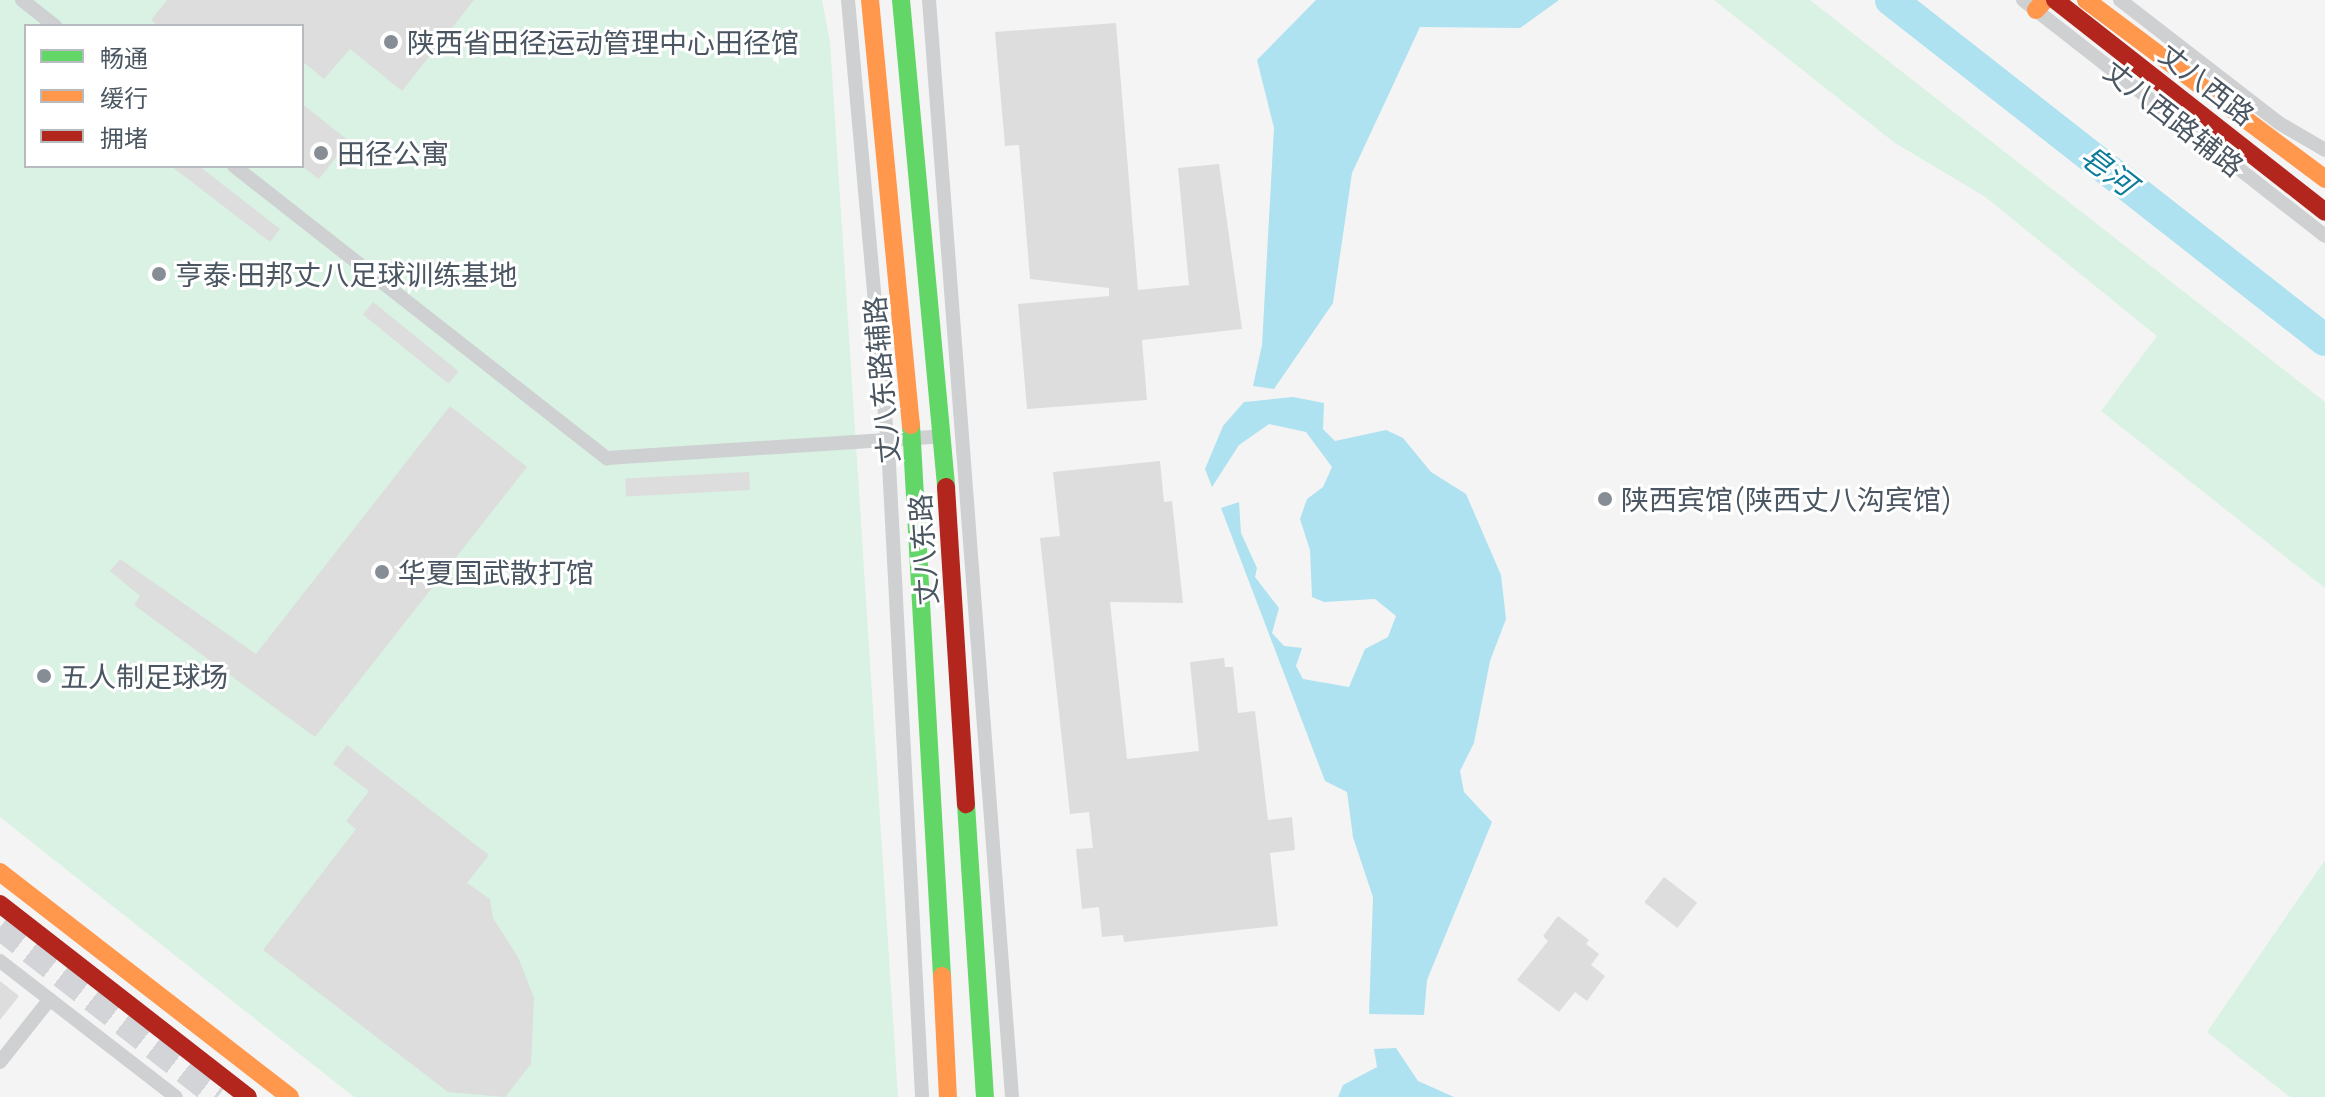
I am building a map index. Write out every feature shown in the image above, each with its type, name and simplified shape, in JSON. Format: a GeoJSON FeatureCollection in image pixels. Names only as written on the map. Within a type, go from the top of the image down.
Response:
{"type":"FeatureCollection","features":[{"type":"Feature","properties":{"kind":"main road","name":"丈八东路"},"geometry":{"type":"LineString","coordinates":[[870,0],[913,440],[948,1097]]}},
{"type":"Feature","properties":{"kind":"main road","name":"丈八东路"},"geometry":{"type":"LineString","coordinates":[[901,0],[943,436],[985,1097]]}},
{"type":"Feature","properties":{"kind":"main road","name":"丈八西路"},"geometry":{"type":"LineString","coordinates":[[2055,0],[2325,212]]}},
{"type":"Feature","properties":{"kind":"main road","name":"丈八西路"},"geometry":{"type":"LineString","coordinates":[[2086,0],[2325,179]]}},
{"type":"Feature","properties":{"kind":"main road"},"geometry":{"type":"LineString","coordinates":[[0,872],[290,1097]]}},
{"type":"Feature","properties":{"kind":"main road"},"geometry":{"type":"LineString","coordinates":[[0,904],[248,1097]]}},
{"type":"Feature","properties":{"kind":"street"},"geometry":{"type":"LineString","coordinates":[[22,0],[52,24]]}},
{"type":"Feature","properties":{"kind":"street","name":"丈八东路辅路"},"geometry":{"type":"LineString","coordinates":[[848,0],[888,445],[922,1097]]}},
{"type":"Feature","properties":{"kind":"street"},"geometry":{"type":"LineString","coordinates":[[929,0],[1012,1097]]}},
{"type":"Feature","properties":{"kind":"street"},"geometry":{"type":"LineString","coordinates":[[2120,0],[2279,123],[2325,150]]}},
{"type":"Feature","properties":{"kind":"street","name":"丈八西路辅路"},"geometry":{"type":"LineString","coordinates":[[2035,3],[2325,236]]}},
{"type":"Feature","properties":{"kind":"street"},"geometry":{"type":"LineString","coordinates":[[237,168],[607,458],[888,445],[943,436]]}},
{"type":"Feature","properties":{"kind":"street"},"geometry":{"type":"LineString","coordinates":[[0,961],[176,1097]]}},
{"type":"Feature","properties":{"kind":"street"},"geometry":{"type":"LineString","coordinates":[[0,1062],[50,999]]}},
{"type":"Feature","properties":{"kind":"green space"},"geometry":{"type":"Polygon","coordinates":[[[0,0],[822,0],[830,42],[898,1097],[354,1097],[0,817],[0,0]]]}},
{"type":"Feature","properties":{"kind":"green space"},"geometry":{"type":"Polygon","coordinates":[[[1714,0],[1810,0],[2325,402],[2325,588],[2101,411],[2157,336],[1984,196],[1895,143],[1714,0]]]}},
{"type":"Feature","properties":{"kind":"green space"},"geometry":{"type":"Polygon","coordinates":[[[2325,860],[2325,1097],[2290,1097],[2207,1032],[2325,860]]]}},
{"type":"Feature","properties":{"kind":"water"},"geometry":{"type":"Polygon","coordinates":[[[1316,0],[1559,0],[1520,28],[1420,27],[1352,173],[1333,303],[1274,389],[1253,386],[1262,345],[1274,128],[1257,60],[1316,0]]]}},
{"type":"Feature","properties":{"kind":"water"},"geometry":{"type":"Polygon","coordinates":[[[1293,397],[1324,403],[1323,429],[1335,441],[1386,430],[1403,438],[1431,472],[1466,494],[1501,575],[1506,619],[1490,661],[1474,743],[1460,771],[1464,792],[1492,822],[1427,980],[1424,1015],[1369,1014],[1373,897],[1353,837],[1347,792],[1325,781],[1221,508],[1239,502],[1241,533],[1257,568],[1255,577],[1279,608],[1272,633],[1284,646],[1302,648],[1296,666],[1303,679],[1349,687],[1365,649],[1388,637],[1396,616],[1375,599],[1324,602],[1312,597],[1310,550],[1300,519],[1307,499],[1323,487],[1332,467],[1306,432],[1269,424],[1239,445],[1212,487],[1205,469],[1223,426],[1244,402],[1293,397]]]}},
{"type":"Feature","properties":{"kind":"water"},"geometry":{"type":"Polygon","coordinates":[[[1396,1048],[1418,1081],[1454,1097],[1338,1097],[1343,1085],[1377,1067],[1374,1049],[1396,1048]]]}},
{"type":"Feature","properties":{"kind":"building","name":"陕西省田径运动管理中心田径馆"},"geometry":{"type":"Polygon","coordinates":[[[167,0],[474,0],[402,91],[350,49],[324,79],[304,63],[304,24],[156,24],[151,20],[167,0]]]}},
{"type":"Feature","properties":{"kind":"building"},"geometry":{"type":"Polygon","coordinates":[[[1116,23],[1138,290],[1189,285],[1178,168],[1219,164],[1242,329],[1142,340],[1147,400],[1027,409],[1018,304],[1109,296],[1109,288],[1030,279],[1019,145],[1005,146],[995,32],[1116,23]]]}},
{"type":"Feature","properties":{"kind":"building","name":"田径公寓"},"geometry":{"type":"Polygon","coordinates":[[[304,106],[349,141],[319,179],[304,168],[304,106]]]}},
{"type":"Feature","properties":{"kind":"building"},"geometry":{"type":"Polygon","coordinates":[[[174,168],[202,168],[280,229],[270,242],[174,168]]]}},
{"type":"Feature","properties":{"kind":"building"},"geometry":{"type":"Polygon","coordinates":[[[373,302],[458,371],[448,384],[363,314],[373,302]]]}},
{"type":"Feature","properties":{"kind":"building","name":"华夏国武散打馆"},"geometry":{"type":"Polygon","coordinates":[[[450,406],[527,467],[315,737],[134,605],[140,596],[110,571],[120,559],[256,654],[450,406]]]}},
{"type":"Feature","properties":{"kind":"building"},"geometry":{"type":"Polygon","coordinates":[[[1160,461],[1164,502],[1172,501],[1183,603],[1110,602],[1127,759],[1199,751],[1190,662],[1224,658],[1225,667],[1233,667],[1238,713],[1255,711],[1268,820],[1292,817],[1295,850],[1270,853],[1278,926],[1124,942],[1123,935],[1102,937],[1099,907],[1082,909],[1076,849],[1093,848],[1089,812],[1070,814],[1040,538],[1060,536],[1053,472],[1160,461]]]}},
{"type":"Feature","properties":{"kind":"building"},"geometry":{"type":"Polygon","coordinates":[[[749,472],[750,490],[626,496],[625,478],[749,472]]]}},
{"type":"Feature","properties":{"kind":"building"},"geometry":{"type":"Polygon","coordinates":[[[347,745],[489,855],[467,883],[490,899],[493,918],[518,957],[534,998],[531,1064],[505,1097],[448,1092],[263,950],[356,829],[346,821],[369,791],[333,764],[347,745]]]}},
{"type":"Feature","properties":{"kind":"building"},"geometry":{"type":"Polygon","coordinates":[[[1664,877],[1697,903],[1677,928],[1644,902],[1664,877]]]}},
{"type":"Feature","properties":{"kind":"building"},"geometry":{"type":"Polygon","coordinates":[[[1558,916],[1589,940],[1586,944],[1599,954],[1591,965],[1605,976],[1587,1001],[1575,992],[1559,1012],[1517,980],[1548,941],[1543,936],[1558,916]]]}},
{"type":"Feature","properties":{"kind":"building"},"geometry":{"type":"Polygon","coordinates":[[[0,981],[19,996],[0,1020],[0,981]]]}},
{"type":"Feature","properties":{"kind":"waterway","name":"皂河"},"geometry":{"type":"LineString","coordinates":[[1891,0],[2325,340]]}},
{"type":"Feature","properties":{"kind":"tunnel"},"geometry":{"type":"LineString","coordinates":[[0,927],[218,1097]]}},
{"type":"Feature","properties":{"kind":"traffic: fast"},"geometry":{"type":"LineString","coordinates":[[901,0],[946,487]]}},
{"type":"Feature","properties":{"kind":"traffic: fast"},"geometry":{"type":"LineString","coordinates":[[911,425],[942,976]]}},
{"type":"Feature","properties":{"kind":"traffic: fast"},"geometry":{"type":"LineString","coordinates":[[966,804],[985,1097]]}},
{"type":"Feature","properties":{"kind":"traffic: slow"},"geometry":{"type":"LineString","coordinates":[[870,0],[911,425]]}},
{"type":"Feature","properties":{"kind":"traffic: slow"},"geometry":{"type":"LineString","coordinates":[[2036,10],[2045,0]]}},
{"type":"Feature","properties":{"kind":"traffic: slow"},"geometry":{"type":"LineString","coordinates":[[2086,0],[2325,179]]}},
{"type":"Feature","properties":{"kind":"traffic: slow"},"geometry":{"type":"LineString","coordinates":[[0,872],[290,1097]]}},
{"type":"Feature","properties":{"kind":"traffic: slow"},"geometry":{"type":"LineString","coordinates":[[942,976],[948,1097]]}},
{"type":"Feature","properties":{"kind":"traffic: jam"},"geometry":{"type":"LineString","coordinates":[[2055,0],[2325,212]]}},
{"type":"Feature","properties":{"kind":"traffic: jam"},"geometry":{"type":"LineString","coordinates":[[946,487],[966,804]]}},
{"type":"Feature","properties":{"kind":"traffic: jam"},"geometry":{"type":"LineString","coordinates":[[0,904],[248,1097]]}},
{"type":"Feature","properties":{"kind":"place","name":"陕西省田径运动管理中心田径馆"},"geometry":{"type":"Point","coordinates":[391,42]}},
{"type":"Feature","properties":{"kind":"place","name":"田径公寓"},"geometry":{"type":"Point","coordinates":[321,153]}},
{"type":"Feature","properties":{"kind":"place","name":"亨泰·田邦丈八足球训练基地"},"geometry":{"type":"Point","coordinates":[159,274]}},
{"type":"Feature","properties":{"kind":"place","name":"陕西宾馆(陕西丈八沟宾馆)"},"geometry":{"type":"Point","coordinates":[1605,499]}},
{"type":"Feature","properties":{"kind":"place","name":"华夏国武散打馆"},"geometry":{"type":"Point","coordinates":[382,572]}},
{"type":"Feature","properties":{"kind":"place","name":"五人制足球场"},"geometry":{"type":"Point","coordinates":[44,676]}}]}
